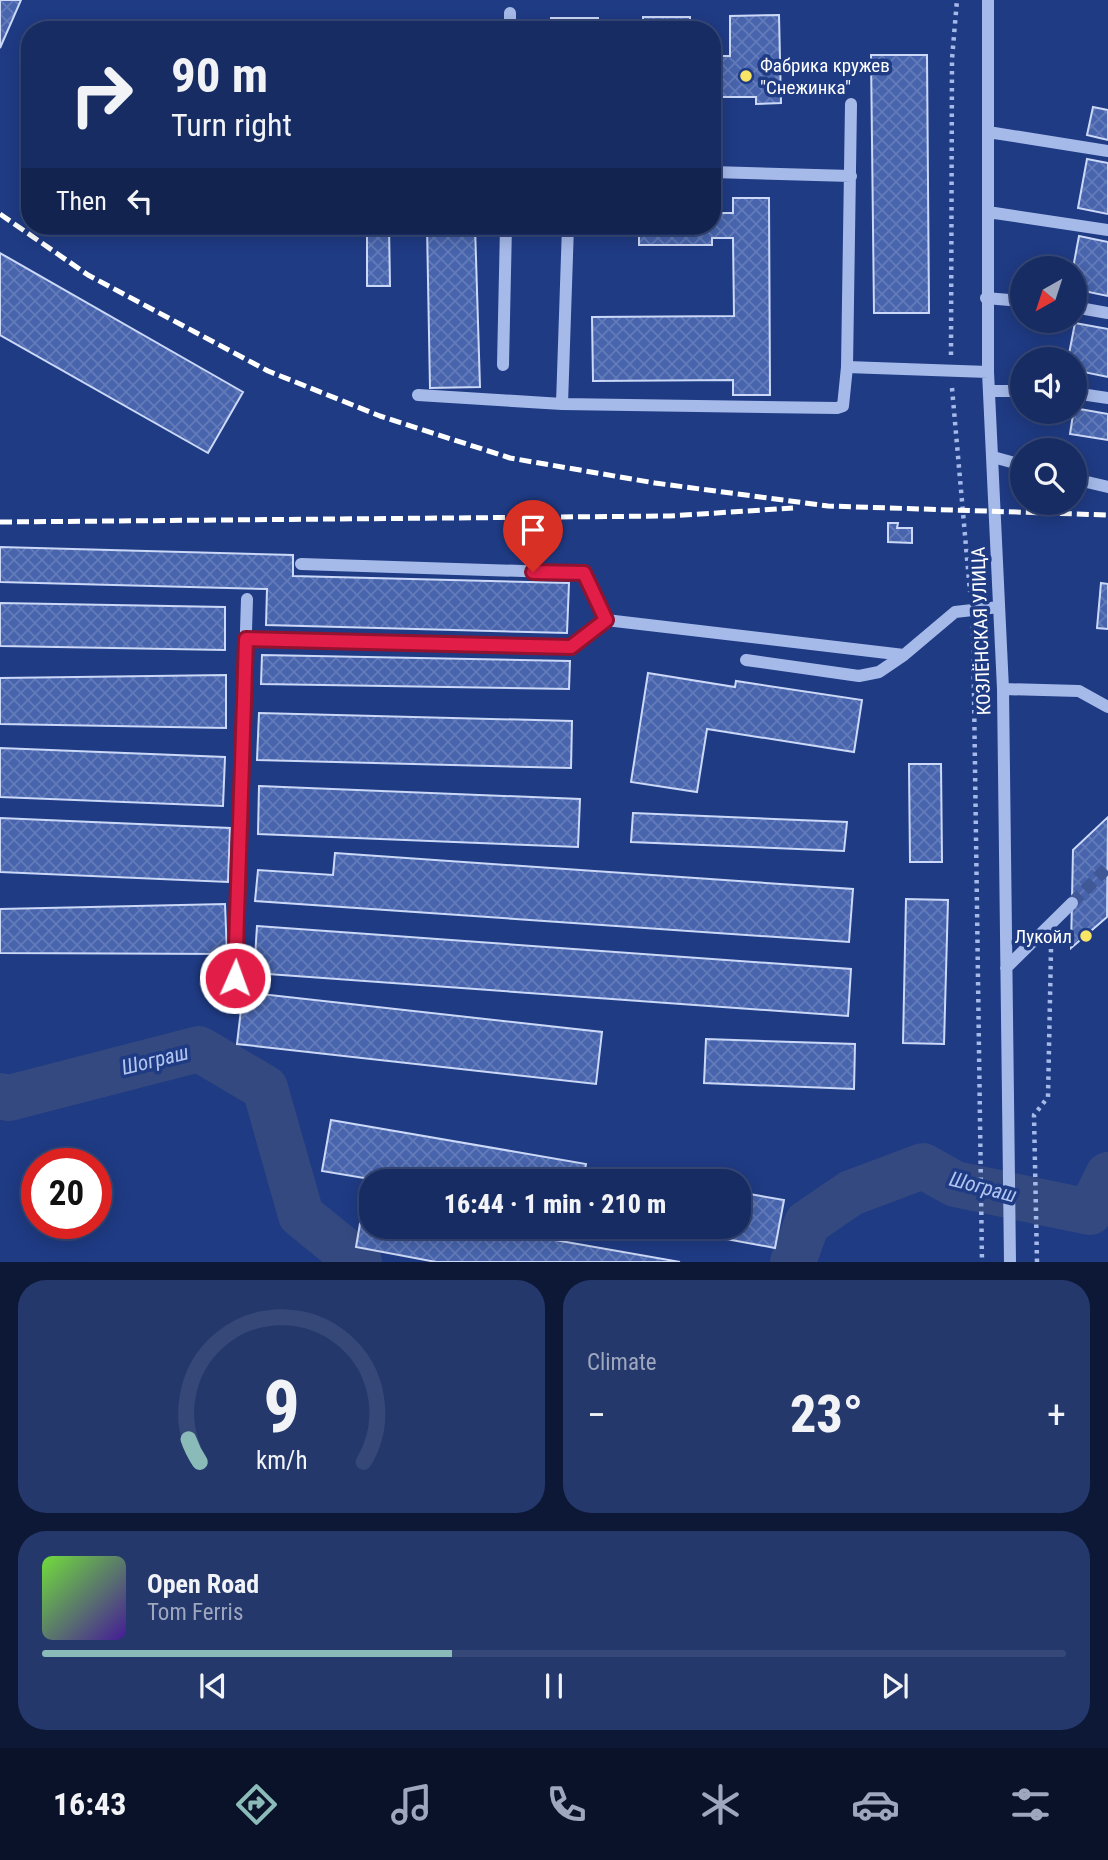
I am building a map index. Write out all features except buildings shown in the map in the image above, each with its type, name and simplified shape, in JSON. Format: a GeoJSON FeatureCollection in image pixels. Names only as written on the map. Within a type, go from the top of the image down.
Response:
{"type":"FeatureCollection","features":[{"type":"Feature","properties":{"kind":"street","name":"КОЗЛЁНСКАЯ УЛИЦА"},"geometry":{"type":"LineString","coordinates":[[988,0],[986,298],[1003,689],[1010,1262]]}},
{"type":"Feature","properties":{"kind":"street"},"geometry":{"type":"LineString","coordinates":[[510,13],[510,21]]}},
{"type":"Feature","properties":{"kind":"street"},"geometry":{"type":"LineString","coordinates":[[418,395],[562,404],[843,406],[846,400],[847,367],[851,104]]}},
{"type":"Feature","properties":{"kind":"street"},"geometry":{"type":"LineString","coordinates":[[988,132],[1108,151]]}},
{"type":"Feature","properties":{"kind":"street"},"geometry":{"type":"LineString","coordinates":[[721,172],[851,176]]}},
{"type":"Feature","properties":{"kind":"street"},"geometry":{"type":"LineString","coordinates":[[988,212],[1108,230]]}},
{"type":"Feature","properties":{"kind":"street"},"geometry":{"type":"LineString","coordinates":[[503,365],[506,235]]}},
{"type":"Feature","properties":{"kind":"street"},"geometry":{"type":"LineString","coordinates":[[562,404],[568,235]]}},
{"type":"Feature","properties":{"kind":"street"},"geometry":{"type":"LineString","coordinates":[[986,298],[1010,300]]}},
{"type":"Feature","properties":{"kind":"street"},"geometry":{"type":"LineString","coordinates":[[1087,309],[1108,313]]}},
{"type":"Feature","properties":{"kind":"street"},"geometry":{"type":"LineString","coordinates":[[847,367],[988,372]]}},
{"type":"Feature","properties":{"kind":"street"},"geometry":{"type":"LineString","coordinates":[[989,391],[1010,391]]}},
{"type":"Feature","properties":{"kind":"street"},"geometry":{"type":"LineString","coordinates":[[1087,395],[1108,398]]}},
{"type":"Feature","properties":{"kind":"street"},"geometry":{"type":"LineString","coordinates":[[993,457],[1010,462]]}},
{"type":"Feature","properties":{"kind":"street"},"geometry":{"type":"LineString","coordinates":[[1087,482],[1108,487]]}},
{"type":"Feature","properties":{"kind":"street"},"geometry":{"type":"LineString","coordinates":[[301,564],[584,573],[606,620]]}},
{"type":"Feature","properties":{"kind":"street"},"geometry":{"type":"LineString","coordinates":[[235,978],[247,599]]}},
{"type":"Feature","properties":{"kind":"street"},"geometry":{"type":"LineString","coordinates":[[746,660],[859,676],[879,672],[904,655],[955,612],[999,607]]}},
{"type":"Feature","properties":{"kind":"street"},"geometry":{"type":"LineString","coordinates":[[246,639],[571,647],[606,620],[904,655]]}},
{"type":"Feature","properties":{"kind":"street"},"geometry":{"type":"LineString","coordinates":[[1003,689],[1079,691],[1108,707]]}},
{"type":"Feature","properties":{"kind":"street"},"geometry":{"type":"LineString","coordinates":[[1006,968],[1072,903]]}},
{"type":"Feature","properties":{"kind":"path"},"geometry":{"type":"LineString","coordinates":[[957,0],[952,59],[950,370],[972,608],[982,1262]]}},
{"type":"Feature","properties":{"kind":"path"},"geometry":{"type":"LineString","coordinates":[[1037,1262],[1034,1115],[1048,1097],[1052,923]]}},
{"type":"Feature","properties":{"kind":"waterway","name":"Шограш"},"geometry":{"type":"LineString","coordinates":[[0,1096],[9,1098],[199,1049],[265,1088],[301,1215],[359,1262]]}},
{"type":"Feature","properties":{"kind":"waterway","name":"Шограш"},"geometry":{"type":"LineString","coordinates":[[793,1262],[807,1223],[851,1193],[923,1166],[955,1184],[1090,1212],[1108,1175]]}},
{"type":"Feature","properties":{"kind":"tunnel"},"geometry":{"type":"LineString","coordinates":[[1072,903],[1108,867]]}},
{"type":"Feature","properties":{"kind":"railway"},"geometry":{"type":"LineString","coordinates":[[0,214],[21,229]]}},
{"type":"Feature","properties":{"kind":"railway"},"geometry":{"type":"LineString","coordinates":[[30,235],[88,275],[268,371],[380,416],[510,458],[655,483],[828,506],[1108,515]]}},
{"type":"Feature","properties":{"kind":"railway"},"geometry":{"type":"LineString","coordinates":[[0,522],[670,516],[793,508]]}},
{"type":"Feature","properties":{"kind":"place","name":"Фабрика кружев \"Снежинка\""},"geometry":{"type":"Point","coordinates":[746,76]}},
{"type":"Feature","properties":{"kind":"place","name":"Лукойл"},"geometry":{"type":"Point","coordinates":[1086,936]}},
{"type":"Feature","properties":{"kind":"route"},"geometry":{"type":"LineString","coordinates":[[235,978],[246,639],[571,647],[606,620],[584,573],[533,572]]}}]}
